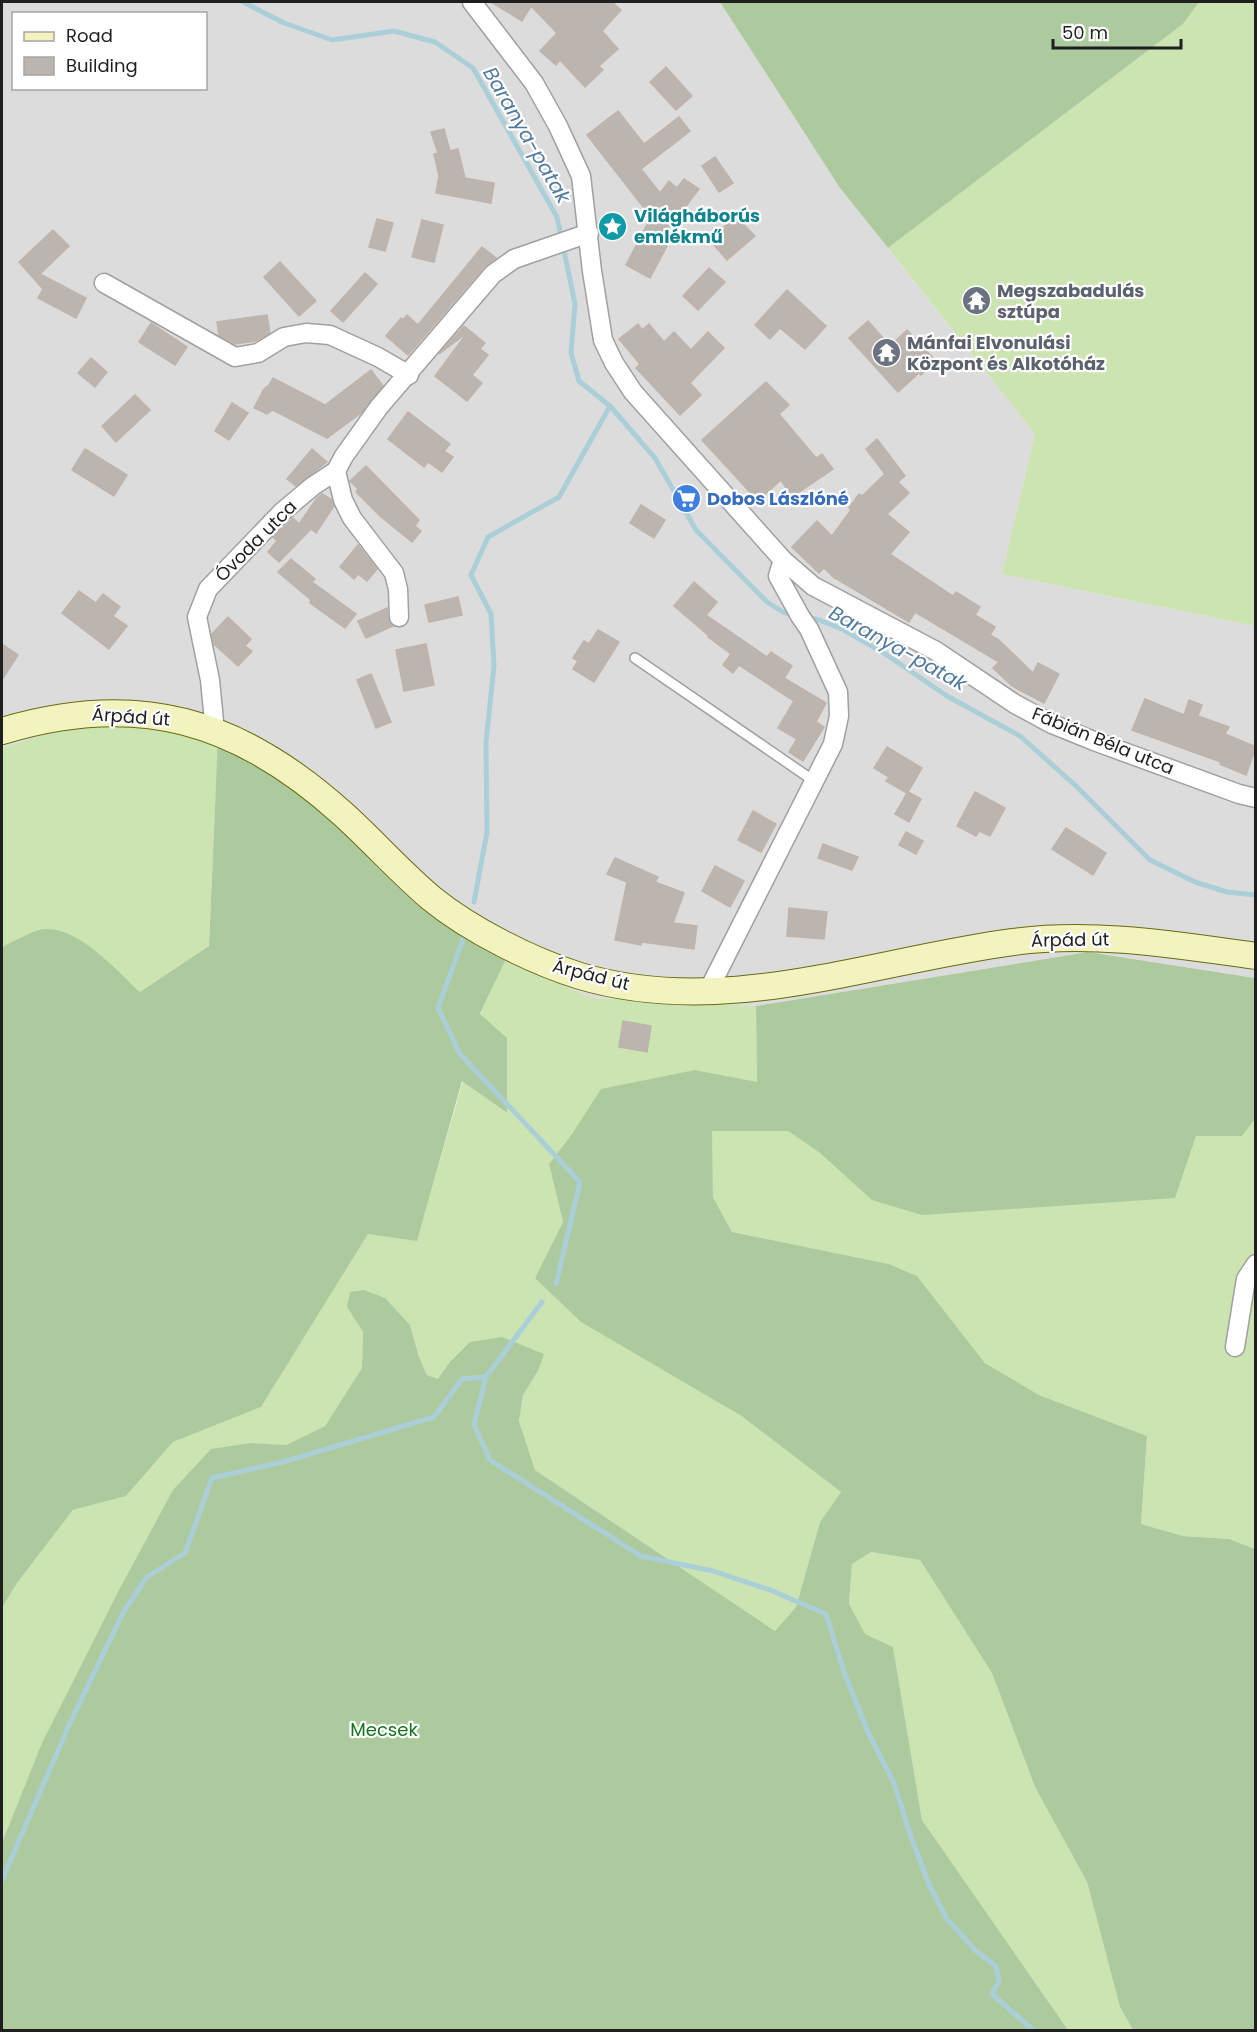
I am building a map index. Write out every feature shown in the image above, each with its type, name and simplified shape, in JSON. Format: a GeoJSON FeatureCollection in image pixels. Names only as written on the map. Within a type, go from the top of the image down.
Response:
{"type":"FeatureCollection","features":[{"type":"Feature","properties":{"kind":"main road","name":"Árpád út"},"geometry":{"type":"LineString","coordinates":[[2,730],[49,718],[98,712],[163,716],[232,737],[294,772],[431,897],[458,917],[546,964],[583,976],[649,989],[708,991],[755,989],[802,982],[931,955],[1017,941],[1052,939],[1114,939],[1256,956]]}},
{"type":"Feature","properties":{"kind":"street","name":"Fábián Béla utca"},"geometry":{"type":"LineString","coordinates":[[472,2],[534,83],[558,126],[581,176],[582,236],[603,340],[614,363],[633,392],[783,560],[813,586],[936,651],[1015,704],[1052,724],[1239,794],[1256,798]]}},
{"type":"Feature","properties":{"kind":"street","name":"Óvoda utca"},"geometry":{"type":"LineString","coordinates":[[215,732],[210,680],[197,617],[208,590],[282,512],[313,486],[336,471],[344,456],[380,407],[493,274],[514,259],[582,236]]}},
{"type":"Feature","properties":{"kind":"street"},"geometry":{"type":"LineString","coordinates":[[104,283],[235,357],[258,353],[284,337],[306,333],[330,335],[378,357],[409,375]]}},
{"type":"Feature","properties":{"kind":"street"},"geometry":{"type":"LineString","coordinates":[[336,471],[343,500],[352,518],[394,573],[398,588],[399,617]]}},
{"type":"Feature","properties":{"kind":"street"},"geometry":{"type":"LineString","coordinates":[[708,991],[833,744],[839,716],[838,692],[809,629],[778,576],[783,560]]}},
{"type":"Feature","properties":{"kind":"street"},"geometry":{"type":"LineString","coordinates":[[1234,1347],[1246,1279],[1256,1264]]}},
{"type":"Feature","properties":{"kind":"lane"},"geometry":{"type":"LineString","coordinates":[[635,658],[814,781]]}},
{"type":"Feature","properties":{"kind":"shaded area"},"geometry":{"type":"Polygon","coordinates":[[[2,2],[720,2],[840,188],[1035,434],[1002,574],[1255,626],[1255,978],[1088,952],[756,1006],[592,998],[505,961],[344,828],[2,748],[2,2]]]}},
{"type":"Feature","properties":{"kind":"green space"},"geometry":{"type":"Polygon","coordinates":[[[720,2],[1199,2],[1183,24],[888,248],[840,188],[720,2]]]}},
{"type":"Feature","properties":{"kind":"green space"},"geometry":{"type":"Polygon","coordinates":[[[1199,2],[1255,2],[1255,626],[1002,574],[1035,434],[888,248],[1183,24],[1199,2]]]}},
{"type":"Feature","properties":{"kind":"green space"},"geometry":{"type":"Polygon","coordinates":[[[95,719],[218,737],[209,946],[140,992],[98,953],[44,929],[2,947],[2,748],[95,719]]]}},
{"type":"Feature","properties":{"kind":"green space"},"geometry":{"type":"Polygon","coordinates":[[[218,737],[273,764],[344,828],[505,961],[480,1014],[507,1038],[507,1113],[462,1081],[417,1241],[368,1234],[261,1407],[173,1442],[126,1496],[73,1510],[17,1583],[2,1608],[2,947],[40,930],[58,930],[71,935],[97,952],[140,992],[209,946],[218,737]]]}},
{"type":"Feature","properties":{"kind":"green space","name":"Mecsek"},"geometry":{"type":"Polygon","coordinates":[[[1088,952],[1255,978],[1255,1119],[1242,1136],[1196,1136],[1175,1198],[922,1215],[872,1200],[820,1153],[788,1131],[712,1131],[713,1197],[732,1232],[889,1264],[917,1276],[985,1363],[1039,1395],[1147,1436],[1141,1524],[1183,1536],[1229,1539],[1255,1549],[1255,2030],[1133,2030],[1120,2007],[1087,1882],[1035,1787],[992,1673],[920,1560],[871,1552],[852,1564],[849,1604],[865,1634],[893,1647],[922,1820],[1068,2030],[2,2030],[2,1843],[42,1743],[118,1592],[173,1490],[211,1449],[251,1443],[286,1445],[325,1426],[362,1368],[363,1332],[347,1307],[350,1292],[364,1290],[385,1298],[410,1325],[427,1375],[438,1379],[450,1362],[470,1342],[502,1337],[544,1354],[538,1371],[523,1395],[519,1421],[535,1470],[775,1631],[796,1607],[820,1522],[841,1492],[740,1415],[581,1322],[535,1278],[563,1222],[549,1164],[572,1134],[601,1089],[695,1070],[757,1082],[756,1006],[1088,952]]]}},
{"type":"Feature","properties":{"kind":"green space"},"geometry":{"type":"Polygon","coordinates":[[[505,961],[592,998],[756,1006],[757,1083],[695,1070],[572,1134],[549,1164],[563,1222],[535,1278],[740,1415],[841,1492],[820,1522],[796,1607],[775,1631],[535,1470],[519,1421],[523,1395],[538,1371],[450,1362],[439,1380],[427,1375],[410,1325],[347,1307],[363,1332],[362,1368],[325,1426],[286,1445],[251,1443],[2,1843],[2,1608],[17,1583],[73,1510],[126,1496],[173,1442],[261,1407],[368,1234],[417,1240],[463,1081],[506,1113],[480,1015],[505,961]]]}},
{"type":"Feature","properties":{"kind":"green space"},"geometry":{"type":"Polygon","coordinates":[[[1255,1119],[1255,1549],[1229,1539],[1183,1536],[1141,1524],[1147,1436],[1039,1395],[985,1363],[917,1276],[889,1264],[732,1232],[713,1197],[711,1131],[788,1131],[820,1153],[1196,1136],[1242,1136],[1255,1119]]]}},
{"type":"Feature","properties":{"kind":"green space"},"geometry":{"type":"Polygon","coordinates":[[[871,1552],[920,1560],[992,1673],[1035,1787],[1087,1882],[1120,2007],[1133,2030],[1068,2030],[922,1820],[893,1647],[864,1635],[849,1604],[852,1563],[871,1552]]]}},
{"type":"Feature","properties":{"kind":"building"},"geometry":{"type":"Polygon","coordinates":[[[491,2],[612,2],[621,10],[602,31],[618,49],[599,66],[603,70],[585,87],[560,60],[556,65],[540,51],[557,33],[531,6],[522,21],[491,2]]]}},
{"type":"Feature","properties":{"kind":"building"},"geometry":{"type":"Polygon","coordinates":[[[666,67],[692,96],[676,110],[650,82],[666,67]]]}},
{"type":"Feature","properties":{"kind":"building"},"geometry":{"type":"Polygon","coordinates":[[[618,111],[644,144],[679,117],[690,131],[641,169],[660,193],[669,181],[677,188],[684,179],[699,189],[660,241],[667,246],[650,278],[626,265],[651,217],[587,135],[618,111]]]}},
{"type":"Feature","properties":{"kind":"building"},"geometry":{"type":"Polygon","coordinates":[[[444,129],[450,151],[458,149],[465,178],[494,183],[491,203],[436,193],[439,176],[434,154],[438,153],[431,132],[444,129]]]}},
{"type":"Feature","properties":{"kind":"building"},"geometry":{"type":"Polygon","coordinates":[[[715,157],[733,183],[719,192],[702,166],[715,157]]]}},
{"type":"Feature","properties":{"kind":"building"},"geometry":{"type":"Polygon","coordinates":[[[736,217],[755,236],[727,260],[714,245],[720,240],[715,234],[736,217]]]}},
{"type":"Feature","properties":{"kind":"building"},"geometry":{"type":"Polygon","coordinates":[[[377,219],[393,223],[385,251],[369,247],[377,219]]]}},
{"type":"Feature","properties":{"kind":"building"},"geometry":{"type":"Polygon","coordinates":[[[422,220],[443,225],[434,262],[412,257],[422,220]]]}},
{"type":"Feature","properties":{"kind":"building"},"geometry":{"type":"Polygon","coordinates":[[[53,230],[69,246],[40,274],[86,298],[76,318],[38,298],[43,289],[19,262],[53,230]]]}},
{"type":"Feature","properties":{"kind":"building"},"geometry":{"type":"Polygon","coordinates":[[[482,247],[496,258],[484,267],[408,355],[386,336],[401,318],[403,320],[407,315],[418,325],[482,247]]]}},
{"type":"Feature","properties":{"kind":"building"},"geometry":{"type":"Polygon","coordinates":[[[280,262],[316,301],[299,316],[264,277],[280,262]]]}},
{"type":"Feature","properties":{"kind":"building"},"geometry":{"type":"Polygon","coordinates":[[[709,268],[725,282],[698,310],[683,296],[709,268]]]}},
{"type":"Feature","properties":{"kind":"building"},"geometry":{"type":"Polygon","coordinates":[[[365,273],[377,284],[343,322],[331,311],[365,273]]]}},
{"type":"Feature","properties":{"kind":"building"},"geometry":{"type":"Polygon","coordinates":[[[787,290],[826,326],[805,349],[780,328],[770,339],[755,325],[787,290]]]}},
{"type":"Feature","properties":{"kind":"building"},"geometry":{"type":"Polygon","coordinates":[[[267,315],[270,333],[255,341],[235,344],[219,335],[217,322],[267,315]]]}},
{"type":"Feature","properties":{"kind":"building"},"geometry":{"type":"Polygon","coordinates":[[[868,321],[890,346],[907,330],[936,361],[898,392],[849,338],[868,321]]]}},
{"type":"Feature","properties":{"kind":"building"},"geometry":{"type":"Polygon","coordinates":[[[151,323],[187,347],[175,365],[139,342],[151,323]]]}},
{"type":"Feature","properties":{"kind":"building"},"geometry":{"type":"Polygon","coordinates":[[[638,324],[642,330],[649,324],[664,342],[674,332],[691,350],[708,332],[724,348],[690,383],[701,395],[680,415],[636,368],[640,364],[619,339],[638,324]]]}},
{"type":"Feature","properties":{"kind":"building"},"geometry":{"type":"Polygon","coordinates":[[[464,326],[485,343],[480,349],[488,355],[472,375],[482,383],[467,401],[435,376],[467,333],[439,354],[464,326]]]}},
{"type":"Feature","properties":{"kind":"building"},"geometry":{"type":"Polygon","coordinates":[[[91,358],[107,372],[95,387],[78,373],[91,358]]]}},
{"type":"Feature","properties":{"kind":"building"},"geometry":{"type":"Polygon","coordinates":[[[371,370],[383,386],[361,413],[327,438],[273,410],[267,414],[254,408],[273,378],[325,405],[371,370]]]}},
{"type":"Feature","properties":{"kind":"building"},"geometry":{"type":"Polygon","coordinates":[[[766,382],[789,405],[779,414],[816,458],[822,454],[833,469],[792,497],[781,480],[758,501],[702,440],[766,382]]]}},
{"type":"Feature","properties":{"kind":"building"},"geometry":{"type":"Polygon","coordinates":[[[135,395],[150,410],[116,442],[102,426],[135,395]]]}},
{"type":"Feature","properties":{"kind":"building"},"geometry":{"type":"Polygon","coordinates":[[[232,403],[248,413],[229,440],[215,431],[232,403]]]}},
{"type":"Feature","properties":{"kind":"building"},"geometry":{"type":"Polygon","coordinates":[[[408,412],[450,444],[444,451],[453,457],[442,472],[428,462],[424,467],[388,439],[408,412]]]}},
{"type":"Feature","properties":{"kind":"building"},"geometry":{"type":"Polygon","coordinates":[[[877,439],[905,476],[898,482],[909,493],[887,514],[909,532],[890,554],[953,596],[956,592],[980,607],[975,615],[995,627],[990,635],[999,640],[1033,673],[1038,663],[1059,674],[1044,703],[1012,686],[993,668],[999,662],[915,612],[909,622],[833,577],[824,568],[819,573],[792,547],[817,521],[832,536],[851,510],[849,508],[859,494],[862,496],[885,474],[866,449],[877,439]]]}},
{"type":"Feature","properties":{"kind":"building"},"geometry":{"type":"Polygon","coordinates":[[[85,449],[127,475],[114,496],[72,470],[85,449]]]}},
{"type":"Feature","properties":{"kind":"building"},"geometry":{"type":"Polygon","coordinates":[[[312,449],[327,462],[296,486],[287,479],[312,449]]]}},
{"type":"Feature","properties":{"kind":"building"},"geometry":{"type":"Polygon","coordinates":[[[366,466],[419,520],[415,526],[421,531],[412,542],[380,516],[356,492],[358,489],[350,481],[366,466]]]}},
{"type":"Feature","properties":{"kind":"building"},"geometry":{"type":"Polygon","coordinates":[[[322,494],[332,500],[334,506],[316,533],[311,529],[279,562],[268,552],[277,541],[273,537],[293,518],[299,524],[322,494]]]}},
{"type":"Feature","properties":{"kind":"building"},"geometry":{"type":"Polygon","coordinates":[[[641,505],[665,520],[654,538],[630,523],[641,505]]]}},
{"type":"Feature","properties":{"kind":"building"},"geometry":{"type":"Polygon","coordinates":[[[358,545],[377,569],[367,581],[358,574],[354,579],[340,567],[358,545]]]}},
{"type":"Feature","properties":{"kind":"building"},"geometry":{"type":"Polygon","coordinates":[[[291,559],[315,579],[312,582],[356,614],[345,628],[310,603],[311,600],[278,572],[291,559]]]}},
{"type":"Feature","properties":{"kind":"building"},"geometry":{"type":"Polygon","coordinates":[[[694,582],[717,602],[706,615],[767,657],[771,652],[792,666],[784,678],[826,703],[816,722],[824,727],[803,761],[789,752],[797,739],[778,728],[794,701],[739,665],[733,673],[723,665],[731,654],[708,637],[674,606],[694,582]]]}},
{"type":"Feature","properties":{"kind":"building"},"geometry":{"type":"Polygon","coordinates":[[[79,591],[96,603],[103,594],[120,607],[113,616],[127,626],[109,649],[62,613],[79,591]]]}},
{"type":"Feature","properties":{"kind":"building"},"geometry":{"type":"Polygon","coordinates":[[[458,597],[462,615],[429,622],[425,605],[458,597]]]}},
{"type":"Feature","properties":{"kind":"building"},"geometry":{"type":"Polygon","coordinates":[[[387,608],[388,618],[393,626],[366,638],[358,621],[387,608]]]}},
{"type":"Feature","properties":{"kind":"building"},"geometry":{"type":"Polygon","coordinates":[[[228,617],[251,639],[245,646],[252,651],[238,666],[214,644],[212,634],[228,617]]]}},
{"type":"Feature","properties":{"kind":"building"},"geometry":{"type":"Polygon","coordinates":[[[598,630],[619,642],[594,682],[573,669],[578,661],[573,658],[584,641],[589,644],[598,630]]]}},
{"type":"Feature","properties":{"kind":"building"},"geometry":{"type":"Polygon","coordinates":[[[2,644],[18,655],[2,680],[2,644]]]}},
{"type":"Feature","properties":{"kind":"building"},"geometry":{"type":"Polygon","coordinates":[[[426,644],[434,685],[404,691],[396,650],[426,644]]]}},
{"type":"Feature","properties":{"kind":"building"},"geometry":{"type":"Polygon","coordinates":[[[371,674],[391,722],[376,728],[357,680],[371,674]]]}},
{"type":"Feature","properties":{"kind":"building"},"geometry":{"type":"Polygon","coordinates":[[[1145,699],[1184,715],[1189,700],[1202,705],[1198,716],[1229,727],[1225,734],[1256,747],[1246,775],[1220,764],[1221,762],[1132,730],[1145,699]]]}},
{"type":"Feature","properties":{"kind":"building"},"geometry":{"type":"Polygon","coordinates":[[[887,747],[922,768],[908,792],[921,799],[909,822],[895,814],[907,793],[886,781],[889,777],[874,768],[887,747]]]}},
{"type":"Feature","properties":{"kind":"building"},"geometry":{"type":"Polygon","coordinates":[[[975,792],[1005,808],[990,836],[979,831],[976,836],[957,826],[975,792]]]}},
{"type":"Feature","properties":{"kind":"building"},"geometry":{"type":"Polygon","coordinates":[[[753,811],[776,824],[761,852],[738,840],[753,811]]]}},
{"type":"Feature","properties":{"kind":"building"},"geometry":{"type":"Polygon","coordinates":[[[1066,828],[1106,853],[1093,875],[1052,849],[1066,828]]]}},
{"type":"Feature","properties":{"kind":"building"},"geometry":{"type":"Polygon","coordinates":[[[906,832],[923,841],[916,854],[899,845],[906,832]]]}},
{"type":"Feature","properties":{"kind":"building"},"geometry":{"type":"Polygon","coordinates":[[[823,844],[858,857],[852,870],[818,858],[823,844]]]}},
{"type":"Feature","properties":{"kind":"building"},"geometry":{"type":"Polygon","coordinates":[[[615,858],[658,877],[655,882],[684,893],[673,923],[697,926],[694,949],[642,942],[641,945],[615,940],[627,882],[607,874],[615,858]]]}},
{"type":"Feature","properties":{"kind":"building"},"geometry":{"type":"Polygon","coordinates":[[[715,866],[744,881],[730,907],[702,891],[715,866]]]}},
{"type":"Feature","properties":{"kind":"building"},"geometry":{"type":"Polygon","coordinates":[[[789,908],[827,912],[824,939],[787,936],[789,908]]]}},
{"type":"Feature","properties":{"kind":"building"},"geometry":{"type":"Polygon","coordinates":[[[623,1021],[651,1026],[647,1052],[619,1047],[623,1021]]]}},
{"type":"Feature","properties":{"kind":"waterway","name":"Baranya-patak"},"geometry":{"type":"LineString","coordinates":[[243,2],[284,23],[332,40],[394,31],[435,42],[473,68],[557,217],[575,304],[571,353],[579,381],[610,406],[655,458],[696,530],[767,602],[783,612],[794,615]]}},
{"type":"Feature","properties":{"kind":"waterway"},"geometry":{"type":"LineString","coordinates":[[474,902],[487,832],[486,742],[494,666],[491,614],[471,575],[488,537],[559,497],[610,406]]}},
{"type":"Feature","properties":{"kind":"waterway","name":"Baranya-patak"},"geometry":{"type":"LineString","coordinates":[[806,617],[842,629],[884,653],[947,696],[1020,736],[1076,786],[1150,860],[1195,882],[1227,892],[1256,895]]}},
{"type":"Feature","properties":{"kind":"waterway"},"geometry":{"type":"LineString","coordinates":[[463,939],[438,1008],[460,1054],[580,1182],[556,1284]]}},
{"type":"Feature","properties":{"kind":"waterway"},"geometry":{"type":"LineString","coordinates":[[542,1302],[486,1377],[474,1425],[490,1460],[641,1556],[713,1571],[770,1590],[826,1614],[844,1672],[868,1732],[894,1783],[928,1882],[947,1919],[976,1951],[996,1966],[999,1981],[992,1994],[1033,2030]]}},
{"type":"Feature","properties":{"kind":"waterway"},"geometry":{"type":"LineString","coordinates":[[2,1880],[70,1723],[124,1611],[147,1577],[185,1553],[212,1478],[283,1462],[434,1417],[462,1379],[486,1377]]}},
{"type":"Feature","properties":{"kind":"place","name":"Világháborús emlékmű"},"geometry":{"type":"Point","coordinates":[613,226]}},
{"type":"Feature","properties":{"kind":"place","name":"Megszabadulás sztúpa"},"geometry":{"type":"Point","coordinates":[976,301]}},
{"type":"Feature","properties":{"kind":"place","name":"Mánfai Elvonulási Központ és Alkotóház"},"geometry":{"type":"Point","coordinates":[886,353]}},
{"type":"Feature","properties":{"kind":"place","name":"Dobos Lászlóné"},"geometry":{"type":"Point","coordinates":[686,499]}}]}
